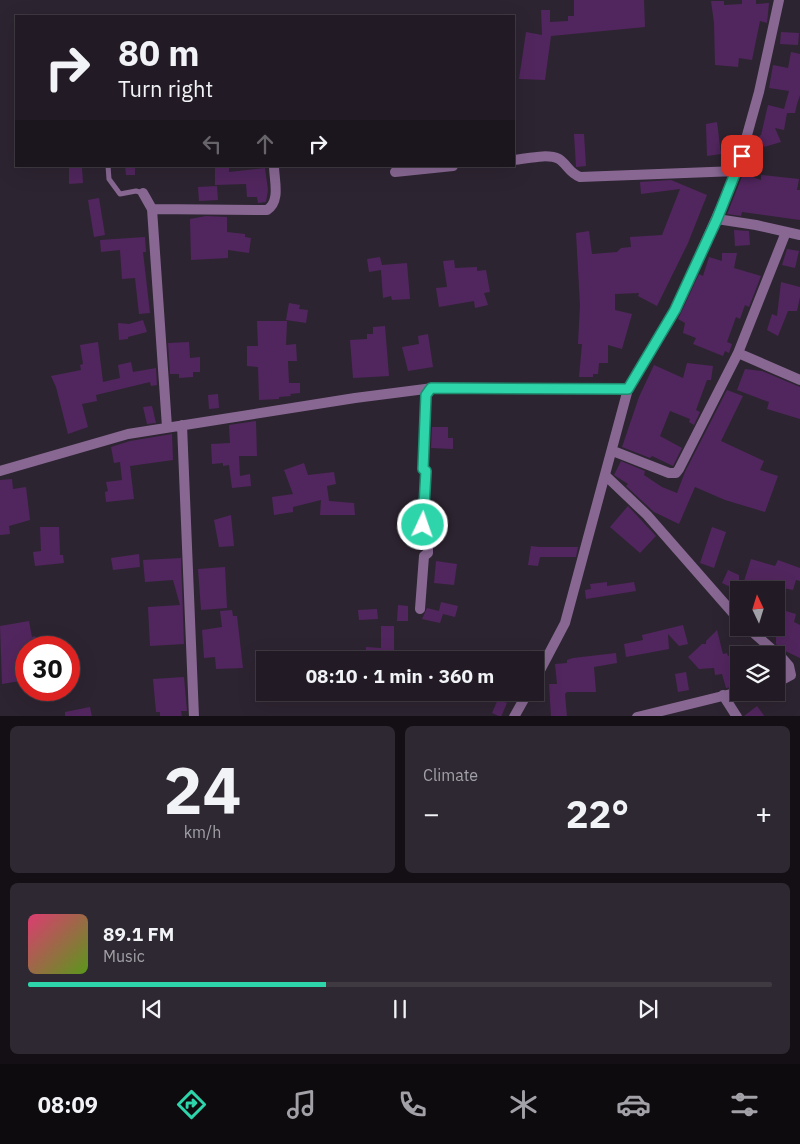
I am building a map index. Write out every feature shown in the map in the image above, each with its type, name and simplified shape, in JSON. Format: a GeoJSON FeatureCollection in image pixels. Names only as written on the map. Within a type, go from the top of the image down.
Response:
{"type":"FeatureCollection","features":[{"type":"Feature","properties":{"kind":"street"},"geometry":{"type":"LineString","coordinates":[[544,663],[565,624],[628,389],[675,310],[737,171],[759,92],[780,0]]}},
{"type":"Feature","properties":{"kind":"street"},"geometry":{"type":"LineString","coordinates":[[515,160],[550,157],[560,159],[573,174],[580,176],[737,171]]}},
{"type":"Feature","properties":{"kind":"street"},"geometry":{"type":"LineString","coordinates":[[152,209],[267,210],[273,206],[276,200],[274,167]]}},
{"type":"Feature","properties":{"kind":"street"},"geometry":{"type":"LineString","coordinates":[[395,172],[443,167]]}},
{"type":"Feature","properties":{"kind":"street"},"geometry":{"type":"LineString","coordinates":[[143,193],[152,209],[167,427]]}},
{"type":"Feature","properties":{"kind":"street"},"geometry":{"type":"LineString","coordinates":[[717,219],[756,225],[800,236]]}},
{"type":"Feature","properties":{"kind":"street"},"geometry":{"type":"LineString","coordinates":[[613,450],[659,470],[676,473],[679,470],[738,353],[786,232]]}},
{"type":"Feature","properties":{"kind":"street"},"geometry":{"type":"LineString","coordinates":[[738,353],[800,380]]}},
{"type":"Feature","properties":{"kind":"street"},"geometry":{"type":"LineString","coordinates":[[0,471],[128,434],[431,388],[628,389]]}},
{"type":"Feature","properties":{"kind":"street"},"geometry":{"type":"LineString","coordinates":[[420,610],[424,556],[428,553],[428,543],[422,541],[426,471],[423,469],[426,395],[431,388]]}},
{"type":"Feature","properties":{"kind":"street"},"geometry":{"type":"LineString","coordinates":[[182,425],[194,716]]}},
{"type":"Feature","properties":{"kind":"street"},"geometry":{"type":"LineString","coordinates":[[606,476],[647,515],[730,610]]}},
{"type":"Feature","properties":{"kind":"street"},"geometry":{"type":"LineString","coordinates":[[757,636],[767,646]]}},
{"type":"Feature","properties":{"kind":"street"},"geometry":{"type":"LineString","coordinates":[[785,662],[789,666],[791,675],[785,678]]}},
{"type":"Feature","properties":{"kind":"street"},"geometry":{"type":"LineString","coordinates":[[637,716],[730,694]]}},
{"type":"Feature","properties":{"kind":"street"},"geometry":{"type":"LineString","coordinates":[[723,695],[737,716]]}},
{"type":"Feature","properties":{"kind":"street"},"geometry":{"type":"LineString","coordinates":[[514,716],[523,701]]}},
{"type":"Feature","properties":{"kind":"lane"},"geometry":{"type":"LineString","coordinates":[[108,167],[109,179],[120,194],[136,191],[143,193]]}},
{"type":"Feature","properties":{"kind":"building"},"geometry":{"type":"Polygon","coordinates":[[[574,0],[644,0],[645,27],[551,36],[545,80],[519,79],[526,32],[542,35],[541,10],[550,10],[550,22],[568,21],[568,16],[574,16],[574,0]]]}},
{"type":"Feature","properties":{"kind":"building"},"geometry":{"type":"Polygon","coordinates":[[[742,0],[756,0],[756,4],[769,3],[767,23],[760,21],[752,60],[739,58],[738,67],[715,65],[714,23],[711,1],[724,1],[724,5],[742,4],[742,0]]]}},
{"type":"Feature","properties":{"kind":"building"},"geometry":{"type":"Polygon","coordinates":[[[781,32],[799,33],[798,45],[780,44],[781,32]]]}},
{"type":"Feature","properties":{"kind":"building"},"geometry":{"type":"Polygon","coordinates":[[[791,52],[800,54],[800,95],[795,113],[787,113],[784,130],[775,128],[781,142],[764,147],[759,136],[761,135],[768,105],[784,109],[789,91],[769,88],[773,65],[788,68],[791,52]]]}},
{"type":"Feature","properties":{"kind":"building"},"geometry":{"type":"Polygon","coordinates":[[[717,122],[721,154],[707,156],[706,124],[717,122]]]}},
{"type":"Feature","properties":{"kind":"building"},"geometry":{"type":"Polygon","coordinates":[[[574,134],[584,134],[586,166],[576,167],[574,134]]]}},
{"type":"Feature","properties":{"kind":"building"},"geometry":{"type":"Polygon","coordinates":[[[125,167],[135,167],[135,175],[126,175],[125,167]]]}},
{"type":"Feature","properties":{"kind":"building"},"geometry":{"type":"Polygon","coordinates":[[[215,167],[229,167],[229,172],[265,168],[268,190],[266,202],[258,203],[257,197],[247,197],[246,184],[215,185],[215,167]]]}},
{"type":"Feature","properties":{"kind":"building"},"geometry":{"type":"Polygon","coordinates":[[[69,168],[82,168],[83,183],[69,184],[69,168]]]}},
{"type":"Feature","properties":{"kind":"building"},"geometry":{"type":"Polygon","coordinates":[[[743,174],[761,180],[761,175],[799,179],[797,190],[800,190],[800,220],[742,212],[741,216],[727,214],[743,174]]]}},
{"type":"Feature","properties":{"kind":"building"},"geometry":{"type":"Polygon","coordinates":[[[671,180],[707,195],[688,243],[657,306],[638,296],[639,293],[615,294],[615,310],[632,314],[622,349],[608,345],[608,363],[599,363],[598,374],[593,374],[593,377],[579,377],[582,344],[578,344],[580,305],[576,233],[589,231],[592,254],[617,252],[621,248],[631,247],[630,237],[662,235],[680,189],[641,194],[640,182],[671,180]]]}},
{"type":"Feature","properties":{"kind":"building"},"geometry":{"type":"Polygon","coordinates":[[[217,186],[218,200],[199,201],[198,187],[217,186]]]}},
{"type":"Feature","properties":{"kind":"building"},"geometry":{"type":"Polygon","coordinates":[[[99,198],[105,235],[94,237],[88,200],[99,198]]]}},
{"type":"Feature","properties":{"kind":"building"},"geometry":{"type":"Polygon","coordinates":[[[206,216],[227,217],[227,232],[245,234],[245,237],[251,238],[249,253],[228,250],[228,258],[191,260],[190,219],[206,216]]]}},
{"type":"Feature","properties":{"kind":"building"},"geometry":{"type":"Polygon","coordinates":[[[734,230],[749,231],[750,245],[735,246],[734,230]]]}},
{"type":"Feature","properties":{"kind":"building"},"geometry":{"type":"Polygon","coordinates":[[[145,237],[146,252],[143,252],[150,313],[139,314],[135,278],[122,279],[120,250],[101,252],[100,240],[145,237]]]}},
{"type":"Feature","properties":{"kind":"building"},"geometry":{"type":"Polygon","coordinates":[[[787,249],[799,251],[795,268],[782,265],[787,249]]]}},
{"type":"Feature","properties":{"kind":"building"},"geometry":{"type":"Polygon","coordinates":[[[722,253],[737,253],[734,268],[761,276],[749,307],[745,305],[740,319],[736,317],[727,342],[732,344],[729,353],[725,351],[723,356],[693,344],[696,338],[683,333],[685,323],[678,319],[699,274],[703,276],[709,257],[722,261],[722,253]]]}},
{"type":"Feature","properties":{"kind":"building"},"geometry":{"type":"Polygon","coordinates":[[[380,257],[382,265],[407,263],[410,299],[392,300],[391,296],[383,298],[381,270],[369,272],[367,259],[380,257]]]}},
{"type":"Feature","properties":{"kind":"building"},"geometry":{"type":"Polygon","coordinates":[[[454,260],[455,268],[477,267],[477,271],[486,270],[490,292],[484,293],[488,305],[475,308],[474,301],[439,307],[436,288],[447,287],[443,261],[454,260]]]}},
{"type":"Feature","properties":{"kind":"building"},"geometry":{"type":"Polygon","coordinates":[[[781,282],[800,287],[800,297],[797,311],[788,311],[778,336],[767,330],[772,314],[777,316],[781,282]]]}},
{"type":"Feature","properties":{"kind":"building"},"geometry":{"type":"Polygon","coordinates":[[[289,303],[300,305],[299,309],[308,310],[306,323],[286,320],[289,303]]]}},
{"type":"Feature","properties":{"kind":"building"},"geometry":{"type":"Polygon","coordinates":[[[143,320],[147,332],[128,337],[128,339],[119,340],[118,323],[129,324],[143,320]]]}},
{"type":"Feature","properties":{"kind":"building"},"geometry":{"type":"Polygon","coordinates":[[[257,321],[287,321],[286,345],[296,344],[297,361],[288,361],[289,383],[300,383],[300,393],[279,397],[279,399],[259,400],[258,367],[247,366],[247,346],[258,346],[257,321]]]}},
{"type":"Feature","properties":{"kind":"building"},"geometry":{"type":"Polygon","coordinates":[[[385,326],[389,376],[353,378],[350,340],[367,339],[367,334],[373,334],[373,327],[385,326]]]}},
{"type":"Feature","properties":{"kind":"building"},"geometry":{"type":"Polygon","coordinates":[[[428,334],[433,367],[408,371],[402,347],[419,344],[418,336],[428,334]]]}},
{"type":"Feature","properties":{"kind":"building"},"geometry":{"type":"Polygon","coordinates":[[[98,342],[103,382],[120,378],[118,365],[131,362],[133,372],[156,368],[157,385],[151,386],[150,382],[96,395],[97,401],[82,404],[88,427],[68,434],[56,387],[51,376],[81,370],[80,365],[83,364],[80,345],[98,342]]]}},
{"type":"Feature","properties":{"kind":"building"},"geometry":{"type":"Polygon","coordinates":[[[189,342],[190,358],[200,357],[200,372],[193,372],[193,377],[179,378],[179,374],[170,374],[168,343],[189,342]]]}},
{"type":"Feature","properties":{"kind":"building"},"geometry":{"type":"Polygon","coordinates":[[[687,363],[713,366],[711,380],[707,380],[696,410],[700,412],[694,425],[689,422],[690,419],[670,411],[660,436],[682,448],[673,466],[652,456],[650,458],[622,447],[639,397],[654,365],[683,378],[687,363]]]}},
{"type":"Feature","properties":{"kind":"building"},"geometry":{"type":"Polygon","coordinates":[[[745,369],[762,371],[800,387],[800,419],[767,409],[769,402],[737,390],[745,369]]]}},
{"type":"Feature","properties":{"kind":"building"},"geometry":{"type":"Polygon","coordinates":[[[727,390],[743,396],[721,441],[764,461],[760,470],[778,476],[765,512],[725,500],[695,487],[679,524],[654,512],[626,486],[628,484],[614,475],[621,461],[645,471],[644,475],[662,487],[677,493],[685,472],[727,390]]]}},
{"type":"Feature","properties":{"kind":"building"},"geometry":{"type":"Polygon","coordinates":[[[218,394],[219,408],[209,409],[208,395],[218,394]]]}},
{"type":"Feature","properties":{"kind":"building"},"geometry":{"type":"Polygon","coordinates":[[[152,406],[156,423],[147,424],[143,407],[152,406]]]}},
{"type":"Feature","properties":{"kind":"building"},"geometry":{"type":"Polygon","coordinates":[[[256,421],[257,456],[239,456],[240,476],[250,474],[251,486],[232,488],[229,465],[223,466],[223,463],[212,464],[211,444],[230,443],[229,425],[256,421]]]}},
{"type":"Feature","properties":{"kind":"building"},"geometry":{"type":"Polygon","coordinates":[[[432,427],[448,427],[448,438],[453,438],[453,449],[431,448],[432,427]]]}},
{"type":"Feature","properties":{"kind":"building"},"geometry":{"type":"Polygon","coordinates":[[[172,434],[173,460],[130,466],[134,499],[106,502],[105,492],[108,491],[106,482],[122,480],[120,462],[114,463],[111,447],[130,441],[172,434]]]}},
{"type":"Feature","properties":{"kind":"building"},"geometry":{"type":"Polygon","coordinates":[[[304,463],[308,475],[334,472],[336,484],[327,486],[329,501],[354,503],[355,515],[320,515],[321,500],[293,507],[293,512],[274,515],[272,497],[293,494],[284,470],[304,463]]]}},
{"type":"Feature","properties":{"kind":"building"},"geometry":{"type":"Polygon","coordinates":[[[12,479],[13,489],[26,487],[30,520],[9,526],[10,534],[0,535],[0,480],[12,479]]]}},
{"type":"Feature","properties":{"kind":"building"},"geometry":{"type":"Polygon","coordinates":[[[628,506],[656,536],[640,553],[610,527],[628,506]]]}},
{"type":"Feature","properties":{"kind":"building"},"geometry":{"type":"Polygon","coordinates":[[[231,515],[234,546],[219,547],[214,520],[231,515]]]}},
{"type":"Feature","properties":{"kind":"building"},"geometry":{"type":"Polygon","coordinates":[[[40,527],[59,527],[60,555],[63,555],[64,563],[35,566],[33,552],[41,551],[40,527]]]}},
{"type":"Feature","properties":{"kind":"building"},"geometry":{"type":"Polygon","coordinates":[[[712,527],[726,532],[714,568],[700,563],[712,527]]]}},
{"type":"Feature","properties":{"kind":"building"},"geometry":{"type":"Polygon","coordinates":[[[531,546],[578,547],[576,557],[540,557],[538,566],[528,565],[531,546]]]}},
{"type":"Feature","properties":{"kind":"building"},"geometry":{"type":"Polygon","coordinates":[[[139,554],[140,567],[113,570],[111,558],[139,554]]]}},
{"type":"Feature","properties":{"kind":"building"},"geometry":{"type":"Polygon","coordinates":[[[181,558],[184,644],[150,646],[148,607],[180,605],[173,580],[145,582],[143,560],[181,558]]]}},
{"type":"Feature","properties":{"kind":"building"},"geometry":{"type":"Polygon","coordinates":[[[751,559],[775,566],[778,560],[800,568],[800,581],[796,580],[793,590],[785,588],[785,581],[744,581],[751,559]]]}},
{"type":"Feature","properties":{"kind":"building"},"geometry":{"type":"Polygon","coordinates":[[[436,561],[457,564],[454,585],[434,583],[436,561]]]}},
{"type":"Feature","properties":{"kind":"building"},"geometry":{"type":"Polygon","coordinates":[[[225,567],[227,608],[201,610],[198,569],[225,567]]]}},
{"type":"Feature","properties":{"kind":"building"},"geometry":{"type":"Polygon","coordinates":[[[728,570],[739,575],[739,581],[730,581],[730,587],[722,583],[728,570]]]}},
{"type":"Feature","properties":{"kind":"building"},"geometry":{"type":"Polygon","coordinates":[[[607,582],[607,586],[634,582],[636,591],[586,599],[585,590],[591,589],[590,584],[607,582]]]}},
{"type":"Feature","properties":{"kind":"building"},"geometry":{"type":"Polygon","coordinates":[[[441,602],[458,606],[455,617],[443,614],[440,623],[422,619],[427,608],[439,611],[441,602]]]}},
{"type":"Feature","properties":{"kind":"building"},"geometry":{"type":"Polygon","coordinates":[[[398,605],[408,606],[408,621],[397,621],[398,605]]]}},
{"type":"Feature","properties":{"kind":"building"},"geometry":{"type":"Polygon","coordinates":[[[377,609],[378,619],[359,620],[358,610],[377,609]]]}},
{"type":"Feature","properties":{"kind":"building"},"geometry":{"type":"Polygon","coordinates":[[[232,610],[233,616],[237,616],[243,668],[216,669],[215,657],[204,658],[202,630],[222,627],[220,611],[232,610]]]}},
{"type":"Feature","properties":{"kind":"building"},"geometry":{"type":"Polygon","coordinates":[[[785,611],[796,614],[794,622],[800,625],[800,658],[785,651],[785,646],[776,644],[776,636],[785,636],[785,611]]]}},
{"type":"Feature","properties":{"kind":"building"},"geometry":{"type":"Polygon","coordinates":[[[29,621],[32,636],[15,636],[15,682],[2,684],[0,626],[29,621]]]}},
{"type":"Feature","properties":{"kind":"building"},"geometry":{"type":"Polygon","coordinates":[[[683,625],[688,644],[679,646],[668,634],[669,649],[626,657],[624,644],[643,640],[642,635],[683,625]]]}},
{"type":"Feature","properties":{"kind":"building"},"geometry":{"type":"Polygon","coordinates":[[[381,626],[394,626],[394,650],[397,651],[366,651],[366,647],[381,648],[381,626]]]}},
{"type":"Feature","properties":{"kind":"building"},"geometry":{"type":"Polygon","coordinates":[[[717,630],[723,654],[727,653],[728,656],[730,655],[730,687],[726,688],[722,674],[715,675],[714,668],[699,669],[688,657],[702,644],[706,644],[706,641],[717,630]]]}},
{"type":"Feature","properties":{"kind":"building"},"geometry":{"type":"Polygon","coordinates":[[[616,653],[617,663],[594,667],[596,692],[567,692],[565,694],[567,716],[551,716],[549,684],[557,684],[555,664],[567,663],[567,660],[616,653]]]}},
{"type":"Feature","properties":{"kind":"building"},"geometry":{"type":"Polygon","coordinates":[[[686,672],[689,690],[678,692],[675,674],[686,672]]]}},
{"type":"Feature","properties":{"kind":"building"},"geometry":{"type":"Polygon","coordinates":[[[184,677],[187,711],[181,711],[182,716],[160,716],[160,712],[156,712],[153,679],[184,677]]]}},
{"type":"Feature","properties":{"kind":"building"},"geometry":{"type":"Polygon","coordinates":[[[497,701],[502,701],[507,703],[501,716],[492,713],[497,701]]]}},
{"type":"Feature","properties":{"kind":"building"},"geometry":{"type":"Polygon","coordinates":[[[757,706],[764,716],[744,716],[757,706]]]}},
{"type":"Feature","properties":{"kind":"building"},"geometry":{"type":"Polygon","coordinates":[[[90,707],[92,716],[65,716],[65,712],[90,707]]]}},
{"type":"Feature","properties":{"kind":"route"},"geometry":{"type":"LineString","coordinates":[[423,525],[426,476],[426,471],[423,469],[426,395],[431,388],[628,389],[675,310],[717,219],[742,156]]}}]}
